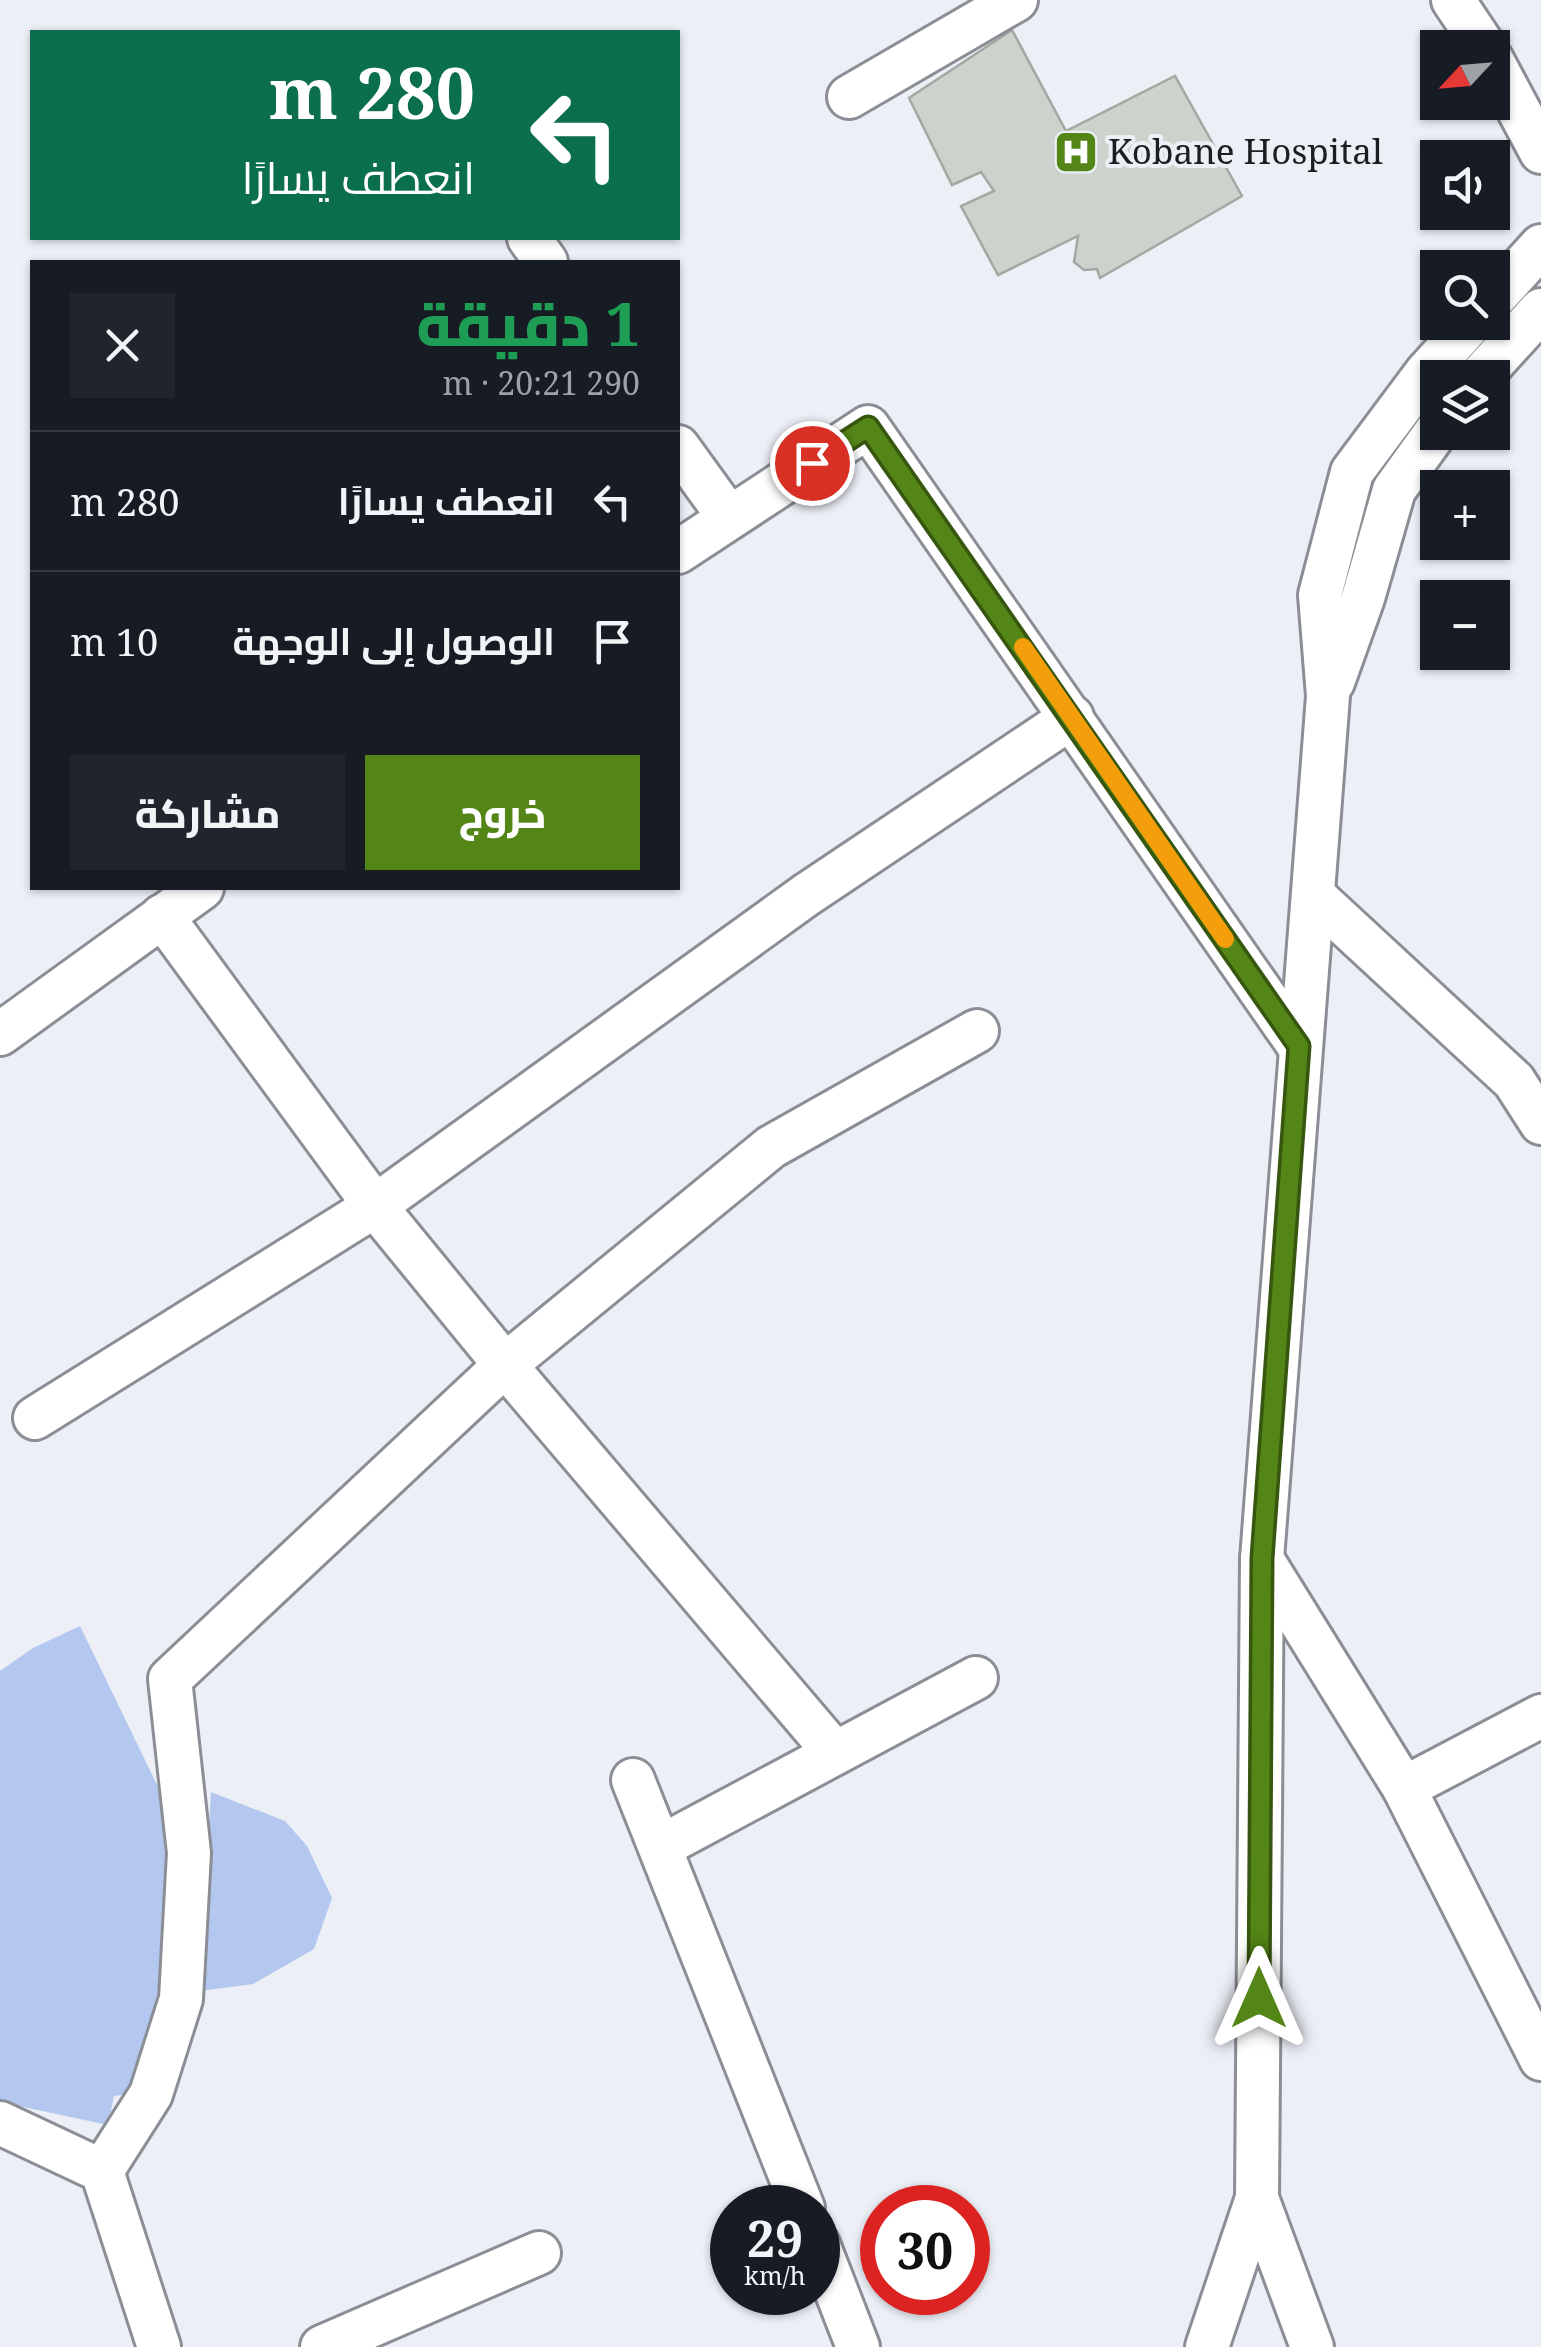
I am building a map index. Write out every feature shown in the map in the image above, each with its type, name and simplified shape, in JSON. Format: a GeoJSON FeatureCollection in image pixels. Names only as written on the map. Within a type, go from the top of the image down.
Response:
{"type":"FeatureCollection","features":[{"type":"Feature","properties":{"kind":"street"},"geometry":{"type":"LineString","coordinates":[[848,97],[1016,0]]}},
{"type":"Feature","properties":{"kind":"street"},"geometry":{"type":"LineString","coordinates":[[1453,0],[1473,30]]}},
{"type":"Feature","properties":{"kind":"street"},"geometry":{"type":"LineString","coordinates":[[1510,94],[1541,152]]}},
{"type":"Feature","properties":{"kind":"street"},"geometry":{"type":"LineString","coordinates":[[1510,280],[1541,246]]}},
{"type":"Feature","properties":{"kind":"street"},"geometry":{"type":"LineString","coordinates":[[1495,360],[1541,310]]}},
{"type":"Feature","properties":{"kind":"street"},"geometry":{"type":"LineString","coordinates":[[1207,2347],[1258,2198],[1262,1558],[1328,696],[1320,595],[1352,472],[1426,373],[1456,340]]}},
{"type":"Feature","properties":{"kind":"street"},"geometry":{"type":"LineString","coordinates":[[680,551],[868,427],[1299,1046]]}},
{"type":"Feature","properties":{"kind":"street"},"geometry":{"type":"LineString","coordinates":[[1328,696],[1363,598],[1394,490],[1422,450]]}},
{"type":"Feature","properties":{"kind":"street"},"geometry":{"type":"LineString","coordinates":[[680,451],[728,516]]}},
{"type":"Feature","properties":{"kind":"street"},"geometry":{"type":"LineString","coordinates":[[35,1418],[375,1206],[806,894],[1072,717]]}},
{"type":"Feature","properties":{"kind":"street"},"geometry":{"type":"LineString","coordinates":[[0,1034],[199,890]]}},
{"type":"Feature","properties":{"kind":"street"},"geometry":{"type":"LineString","coordinates":[[1313,895],[1514,1081],[1541,1123]]}},
{"type":"Feature","properties":{"kind":"street"},"geometry":{"type":"LineString","coordinates":[[162,916],[375,1206],[836,1753]]}},
{"type":"Feature","properties":{"kind":"street"},"geometry":{"type":"LineString","coordinates":[[102,2171],[151,2094],[181,1998],[189,1853],[170,1679],[506,1365],[771,1147],[977,1031]]}},
{"type":"Feature","properties":{"kind":"street"},"geometry":{"type":"LineString","coordinates":[[1262,1558],[1404,1788],[1535,2034]]}},
{"type":"Feature","properties":{"kind":"street"},"geometry":{"type":"LineString","coordinates":[[660,1847],[976,1678]]}},
{"type":"Feature","properties":{"kind":"street"},"geometry":{"type":"LineString","coordinates":[[1404,1788],[1541,1716]]}},
{"type":"Feature","properties":{"kind":"street"},"geometry":{"type":"LineString","coordinates":[[633,1780],[794,2185]]}},
{"type":"Feature","properties":{"kind":"street"},"geometry":{"type":"LineString","coordinates":[[0,2122],[102,2171],[159,2347]]}},
{"type":"Feature","properties":{"kind":"street"},"geometry":{"type":"LineString","coordinates":[[1258,2198],[1312,2347]]}},
{"type":"Feature","properties":{"kind":"street"},"geometry":{"type":"LineString","coordinates":[[322,2347],[539,2253]]}},
{"type":"Feature","properties":{"kind":"street"},"geometry":{"type":"LineString","coordinates":[[840,2301],[858,2347]]}},
{"type":"Feature","properties":{"kind":"shaded area"},"geometry":{"type":"Polygon","coordinates":[[[80,1626],[160,1791],[173,1850],[173,1930],[136,2093],[114,2096],[108,2125],[0,2102],[0,1671],[33,1648],[80,1626]]]}},
{"type":"Feature","properties":{"kind":"shaded area"},"geometry":{"type":"Polygon","coordinates":[[[211,1792],[285,1821],[307,1846],[332,1898],[314,1949],[253,1984],[200,1991],[211,1792]]]}},
{"type":"Feature","properties":{"kind":"building","name":"Kobane Hospital"},"geometry":{"type":"Polygon","coordinates":[[[1012,30],[1066,131],[1175,76],[1242,196],[1100,278],[1097,269],[1084,270],[1074,262],[1078,236],[998,275],[961,206],[994,191],[981,172],[952,185],[909,98],[1012,30]]]}},
{"type":"Feature","properties":{"kind":"slow traffic"},"geometry":{"type":"LineString","coordinates":[[1023,647],[1225,939]]}},
{"type":"Feature","properties":{"kind":"place","name":"Kobane Hospital"},"geometry":{"type":"Point","coordinates":[1076,152]}},
{"type":"Feature","properties":{"kind":"route"},"geometry":{"type":"LineString","coordinates":[[812,463],[868,427],[1299,1046],[1262,1558],[1259,1998]]}}]}
